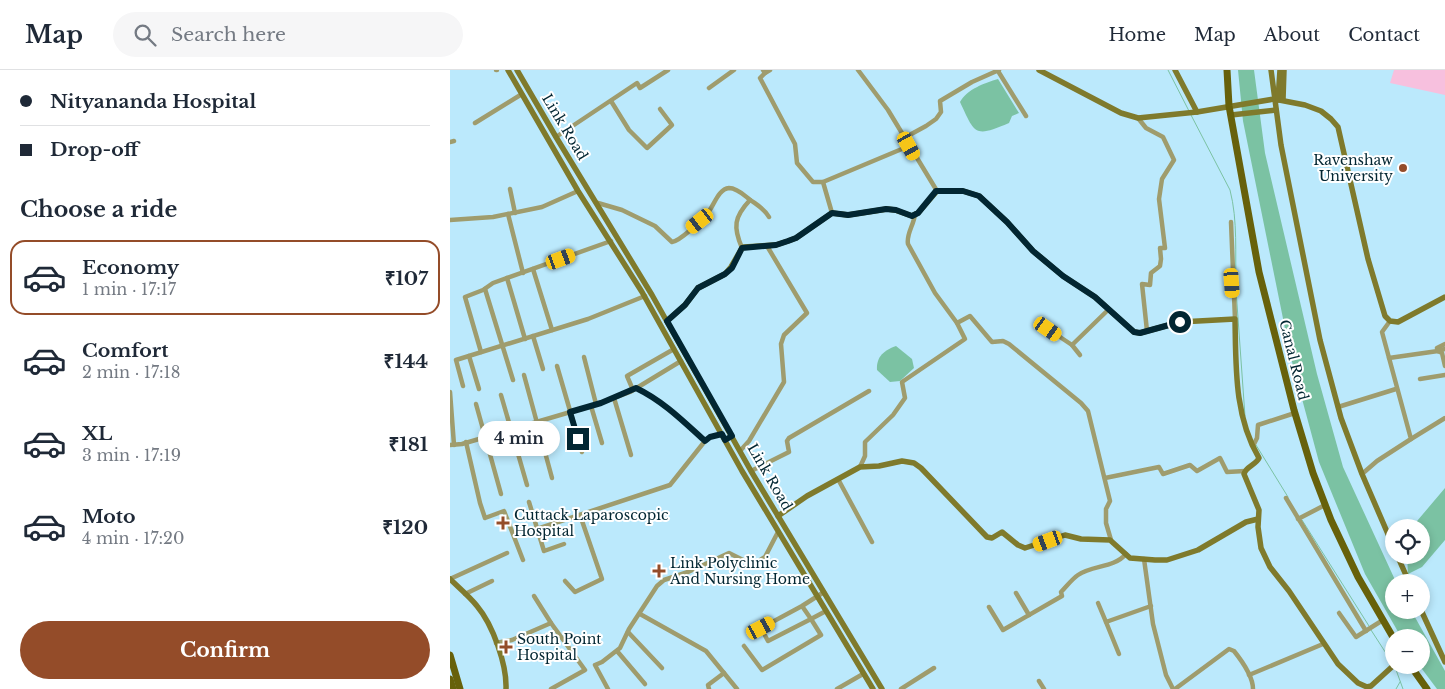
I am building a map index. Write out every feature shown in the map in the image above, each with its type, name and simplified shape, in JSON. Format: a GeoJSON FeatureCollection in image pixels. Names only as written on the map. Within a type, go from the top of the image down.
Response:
{"type":"FeatureCollection","features":[{"type":"Feature","properties":{"kind":"main road","name":"Link Road"},"geometry":{"type":"LineString","coordinates":[[508,70],[578,191],[645,296],[742,472],[873,689]]}},
{"type":"Feature","properties":{"kind":"main road","name":"Link Road"},"geometry":{"type":"LineString","coordinates":[[517,70],[556,137],[598,203],[751,470],[882,689]]}},
{"type":"Feature","properties":{"kind":"main road"},"geometry":{"type":"LineString","coordinates":[[1040,70],[1121,113],[1138,118],[1193,112],[1264,100],[1278,100],[1305,105],[1320,111],[1338,127],[1370,268],[1382,310],[1390,321],[1398,322],[1445,297]]}},
{"type":"Feature","properties":{"kind":"main road"},"geometry":{"type":"LineString","coordinates":[[1175,70],[1193,112]]}},
{"type":"Feature","properties":{"kind":"main road","name":"Canal Road"},"geometry":{"type":"LineString","coordinates":[[1227,70],[1231,115],[1259,272],[1295,413],[1325,505],[1358,577],[1388,629]]}},
{"type":"Feature","properties":{"kind":"main road"},"geometry":{"type":"LineString","coordinates":[[1271,70],[1278,100]]}},
{"type":"Feature","properties":{"kind":"main road"},"geometry":{"type":"LineString","coordinates":[[1278,100],[1280,70]]}},
{"type":"Feature","properties":{"kind":"main road"},"geometry":{"type":"LineString","coordinates":[[1284,70],[1276,110],[1288,184],[1320,340],[1338,407],[1362,474],[1385,527]]}},
{"type":"Feature","properties":{"kind":"main road"},"geometry":{"type":"LineString","coordinates":[[1231,115],[1276,110]]}},
{"type":"Feature","properties":{"kind":"main road"},"geometry":{"type":"LineString","coordinates":[[667,321],[685,305],[698,288],[725,274],[732,268],[742,248],[776,245],[796,238],[832,213],[848,215],[886,209],[896,210],[908,216],[915,214],[936,191],[963,191],[979,196],[1007,222],[1038,256],[1063,276],[1095,297],[1134,332],[1138,333],[1180,322],[1235,319],[1239,404],[1244,426],[1259,458],[1258,461],[1244,471],[1244,474],[1259,510],[1261,548],[1264,556],[1323,644],[1346,674],[1366,688],[1385,674]]}},
{"type":"Feature","properties":{"kind":"main road"},"geometry":{"type":"LineString","coordinates":[[723,437],[732,436]]}},
{"type":"Feature","properties":{"kind":"main road"},"geometry":{"type":"LineString","coordinates":[[778,516],[807,496],[860,467],[879,466],[902,461],[918,464],[989,538],[1002,532],[1018,545],[1025,548],[1065,535],[1081,540],[1111,540],[1130,558],[1167,560],[1198,550],[1246,522],[1258,519]]}},
{"type":"Feature","properties":{"kind":"main road"},"geometry":{"type":"LineString","coordinates":[[450,579],[478,607],[486,619],[505,672],[506,689]]}},
{"type":"Feature","properties":{"kind":"main road"},"geometry":{"type":"LineString","coordinates":[[1425,619],[1445,662]]}},
{"type":"Feature","properties":{"kind":"main road"},"geometry":{"type":"LineString","coordinates":[[450,655],[460,689]]}},
{"type":"Feature","properties":{"kind":"main road"},"geometry":{"type":"LineString","coordinates":[[1416,674],[1427,689]]}},
{"type":"Feature","properties":{"kind":"main road"},"geometry":{"type":"LineString","coordinates":[[450,679],[453,689]]}},
{"type":"Feature","properties":{"kind":"street"},"geometry":{"type":"LineString","coordinates":[[556,137],[637,84],[640,88],[668,70]]}},
{"type":"Feature","properties":{"kind":"street"},"geometry":{"type":"LineString","coordinates":[[709,88],[734,70]]}},
{"type":"Feature","properties":{"kind":"street"},"geometry":{"type":"LineString","coordinates":[[770,70],[764,71],[760,78],[796,144],[797,162],[813,182],[823,182],[909,146]]}},
{"type":"Feature","properties":{"kind":"street"},"geometry":{"type":"LineString","coordinates":[[858,70],[884,104],[936,191]]}},
{"type":"Feature","properties":{"kind":"street"},"geometry":{"type":"LineString","coordinates":[[904,138],[936,119],[941,112],[940,102],[972,82],[999,70],[1026,116]]}},
{"type":"Feature","properties":{"kind":"street"},"geometry":{"type":"LineString","coordinates":[[475,123],[522,94]]}},
{"type":"Feature","properties":{"kind":"street"},"geometry":{"type":"LineString","coordinates":[[611,101],[630,130],[648,148],[672,125],[660,108]]}},
{"type":"Feature","properties":{"kind":"street"},"geometry":{"type":"LineString","coordinates":[[1138,118],[1146,128],[1163,137],[1174,160],[1162,179],[1159,199],[1165,248],[1160,248],[1160,266],[1151,273],[1150,285],[1142,284],[1147,331]]}},
{"type":"Feature","properties":{"kind":"street"},"geometry":{"type":"LineString","coordinates":[[823,182],[832,213]]}},
{"type":"Feature","properties":{"kind":"street"},"geometry":{"type":"LineString","coordinates":[[598,203],[622,210],[655,226],[672,242],[679,240],[705,216],[719,195],[724,190],[730,188],[737,190],[758,204],[766,211],[769,217]]}},
{"type":"Feature","properties":{"kind":"street"},"geometry":{"type":"LineString","coordinates":[[510,189],[515,213]]}},
{"type":"Feature","properties":{"kind":"street"},"geometry":{"type":"LineString","coordinates":[[450,220],[508,214],[542,207],[578,191]]}},
{"type":"Feature","properties":{"kind":"street"},"geometry":{"type":"LineString","coordinates":[[742,248],[735,227],[740,214],[750,200]]}},
{"type":"Feature","properties":{"kind":"street"},"geometry":{"type":"LineString","coordinates":[[508,214],[523,273]]}},
{"type":"Feature","properties":{"kind":"street"},"geometry":{"type":"LineString","coordinates":[[860,467],[865,456],[864,442],[893,415],[905,398],[902,382],[965,339],[957,323],[935,293],[908,244],[908,237],[914,225],[915,214]]}},
{"type":"Feature","properties":{"kind":"street"},"geometry":{"type":"LineString","coordinates":[[1231,222],[1235,319]]}},
{"type":"Feature","properties":{"kind":"street"},"geometry":{"type":"LineString","coordinates":[[481,352],[465,297],[507,278],[611,241]]}},
{"type":"Feature","properties":{"kind":"street"},"geometry":{"type":"LineString","coordinates":[[740,451],[749,441],[784,382],[781,344],[784,335],[807,313],[767,246]]}},
{"type":"Feature","properties":{"kind":"street"},"geometry":{"type":"LineString","coordinates":[[532,269],[552,330]]}},
{"type":"Feature","properties":{"kind":"street"},"geometry":{"type":"LineString","coordinates":[[507,278],[525,338]]}},
{"type":"Feature","properties":{"kind":"street"},"geometry":{"type":"LineString","coordinates":[[485,289],[513,380]]}},
{"type":"Feature","properties":{"kind":"street"},"geometry":{"type":"LineString","coordinates":[[463,386],[456,360],[588,319],[645,296]]}},
{"type":"Feature","properties":{"kind":"street"},"geometry":{"type":"LineString","coordinates":[[1072,345],[1109,309]]}},
{"type":"Feature","properties":{"kind":"street"},"geometry":{"type":"LineString","coordinates":[[957,323],[970,316],[992,342],[1003,341],[1009,344],[1088,411],[1110,501],[1106,509],[1106,523],[1111,540]]}},
{"type":"Feature","properties":{"kind":"street"},"geometry":{"type":"LineString","coordinates":[[1390,321],[1382,332],[1410,440]]}},
{"type":"Feature","properties":{"kind":"street"},"geometry":{"type":"LineString","coordinates":[[1048,329],[1072,345],[1080,356]]}},
{"type":"Feature","properties":{"kind":"street"},"geometry":{"type":"LineString","coordinates":[[533,336],[543,369]]}},
{"type":"Feature","properties":{"kind":"street"},"geometry":{"type":"LineString","coordinates":[[1438,351],[1438,348],[1445,344]]}},
{"type":"Feature","properties":{"kind":"street"},"geometry":{"type":"LineString","coordinates":[[1389,358],[1438,351],[1445,348]]}},
{"type":"Feature","properties":{"kind":"street"},"geometry":{"type":"LineString","coordinates":[[674,350],[627,376],[634,389],[656,398],[705,441]]}},
{"type":"Feature","properties":{"kind":"street"},"geometry":{"type":"LineString","coordinates":[[1438,351],[1442,353],[1445,366]]}},
{"type":"Feature","properties":{"kind":"street"},"geometry":{"type":"LineString","coordinates":[[469,356],[479,389]]}},
{"type":"Feature","properties":{"kind":"street"},"geometry":{"type":"LineString","coordinates":[[584,357],[602,443]]}},
{"type":"Feature","properties":{"kind":"street"},"geometry":{"type":"LineString","coordinates":[[450,392],[452,445],[537,422],[614,398],[634,389],[681,361]]}},
{"type":"Feature","properties":{"kind":"street"},"geometry":{"type":"LineString","coordinates":[[557,366],[582,452]]}},
{"type":"Feature","properties":{"kind":"street"},"geometry":{"type":"LineString","coordinates":[[524,374],[552,478]]}},
{"type":"Feature","properties":{"kind":"street"},"geometry":{"type":"LineString","coordinates":[[1420,379],[1445,376]]}},
{"type":"Feature","properties":{"kind":"street"},"geometry":{"type":"LineString","coordinates":[[1338,407],[1396,389]]}},
{"type":"Feature","properties":{"kind":"street"},"geometry":{"type":"LineString","coordinates":[[751,470],[788,452],[787,440],[789,438],[869,391]]}},
{"type":"Feature","properties":{"kind":"street"},"geometry":{"type":"LineString","coordinates":[[501,395],[527,485]]}},
{"type":"Feature","properties":{"kind":"street"},"geometry":{"type":"LineString","coordinates":[[614,398],[631,455]]}},
{"type":"Feature","properties":{"kind":"street"},"geometry":{"type":"LineString","coordinates":[[476,404],[501,494]]}},
{"type":"Feature","properties":{"kind":"street"},"geometry":{"type":"LineString","coordinates":[[1253,446],[1259,424],[1295,413]]}},
{"type":"Feature","properties":{"kind":"street"},"geometry":{"type":"LineString","coordinates":[[1362,474],[1377,461],[1445,418]]}},
{"type":"Feature","properties":{"kind":"street"},"geometry":{"type":"LineString","coordinates":[[537,528],[670,485],[705,441],[710,437],[723,437]]}},
{"type":"Feature","properties":{"kind":"street"},"geometry":{"type":"LineString","coordinates":[[466,442],[485,518],[504,510],[523,560]]}},
{"type":"Feature","properties":{"kind":"street"},"geometry":{"type":"LineString","coordinates":[[1105,478],[1159,467],[1163,474],[1190,465],[1197,472],[1220,458],[1227,472],[1244,471]]}},
{"type":"Feature","properties":{"kind":"street"},"geometry":{"type":"LineString","coordinates":[[838,479],[872,542]]}},
{"type":"Feature","properties":{"kind":"street"},"geometry":{"type":"LineString","coordinates":[[1286,498],[1367,630]]}},
{"type":"Feature","properties":{"kind":"street"},"geometry":{"type":"LineString","coordinates":[[529,502],[544,551],[564,544]]}},
{"type":"Feature","properties":{"kind":"street"},"geometry":{"type":"LineString","coordinates":[[1298,519],[1325,505]]}},
{"type":"Feature","properties":{"kind":"street"},"geometry":{"type":"LineString","coordinates":[[565,581],[575,592],[602,579],[580,514]]}},
{"type":"Feature","properties":{"kind":"street"},"geometry":{"type":"LineString","coordinates":[[551,689],[602,662],[617,651],[657,586],[664,580],[688,572],[728,553],[754,564],[765,557],[778,532]]}},
{"type":"Feature","properties":{"kind":"street"},"geometry":{"type":"LineString","coordinates":[[450,579],[507,553]]}},
{"type":"Feature","properties":{"kind":"street"},"geometry":{"type":"LineString","coordinates":[[989,607],[1003,630],[1062,596],[1061,592],[1077,575],[1103,565],[1119,562],[1126,554]]}},
{"type":"Feature","properties":{"kind":"street"},"geometry":{"type":"LineString","coordinates":[[1144,559],[1150,606],[1160,651],[1172,689],[1228,649],[1234,651],[1249,675],[1253,689]]}},
{"type":"Feature","properties":{"kind":"street"},"geometry":{"type":"LineString","coordinates":[[465,594],[492,580]]}},
{"type":"Feature","properties":{"kind":"street"},"geometry":{"type":"LineString","coordinates":[[824,592],[761,628],[768,641],[826,611]]}},
{"type":"Feature","properties":{"kind":"street"},"geometry":{"type":"LineString","coordinates":[[1016,593],[1029,615]]}},
{"type":"Feature","properties":{"kind":"street"},"geometry":{"type":"LineString","coordinates":[[534,596],[551,624],[585,670]]}},
{"type":"Feature","properties":{"kind":"street"},"geometry":{"type":"LineString","coordinates":[[1098,603],[1119,654]]}},
{"type":"Feature","properties":{"kind":"street"},"geometry":{"type":"LineString","coordinates":[[744,646],[762,670],[821,635],[802,606]]}},
{"type":"Feature","properties":{"kind":"street"},"geometry":{"type":"LineString","coordinates":[[1106,622],[1150,606]]}},
{"type":"Feature","properties":{"kind":"street"},"geometry":{"type":"LineString","coordinates":[[1339,613],[1356,637],[1383,620]]}},
{"type":"Feature","properties":{"kind":"street"},"geometry":{"type":"LineString","coordinates":[[640,614],[706,651],[737,689]]}},
{"type":"Feature","properties":{"kind":"street"},"geometry":{"type":"LineString","coordinates":[[496,643],[512,640],[551,624]]}},
{"type":"Feature","properties":{"kind":"street"},"geometry":{"type":"LineString","coordinates":[[628,632],[662,668]]}},
{"type":"Feature","properties":{"kind":"street"},"geometry":{"type":"LineString","coordinates":[[1249,675],[1323,644]]}},
{"type":"Feature","properties":{"kind":"street"},"geometry":{"type":"LineString","coordinates":[[617,651],[645,684]]}},
{"type":"Feature","properties":{"kind":"street"},"geometry":{"type":"LineString","coordinates":[[595,666],[608,689]]}},
{"type":"Feature","properties":{"kind":"street"},"geometry":{"type":"LineString","coordinates":[[901,689],[934,668]]}},
{"type":"Feature","properties":{"kind":"street"},"geometry":{"type":"LineString","coordinates":[[708,689],[708,685],[724,673]]}},
{"type":"Feature","properties":{"kind":"street"},"geometry":{"type":"LineString","coordinates":[[837,689],[863,674]]}},
{"type":"Feature","properties":{"kind":"street"},"geometry":{"type":"LineString","coordinates":[[1039,681],[1044,689]]}},
{"type":"Feature","properties":{"kind":"shaded area"},"geometry":{"type":"Polygon","coordinates":[[[1238,70],[1254,70],[1265,153],[1317,374],[1343,467],[1385,558],[1385,564],[1388,564],[1392,574],[1385,574],[1385,609],[1365,574],[1319,462],[1291,358],[1243,121],[1238,70]]]}},
{"type":"Feature","properties":{"kind":"shaded area"},"geometry":{"type":"Polygon","coordinates":[[[1394,70],[1445,70],[1445,95],[1390,83],[1394,70]]]}},
{"type":"Feature","properties":{"kind":"shaded area"},"geometry":{"type":"Polygon","coordinates":[[[998,79],[1019,113],[1012,116],[1009,123],[997,128],[989,131],[977,130],[969,121],[960,102],[967,93],[998,79]]]}},
{"type":"Feature","properties":{"kind":"shaded area"},"geometry":{"type":"Polygon","coordinates":[[[896,346],[912,359],[914,368],[900,381],[890,382],[877,370],[877,365],[882,354],[896,346]]]}},
{"type":"Feature","properties":{"kind":"shaded area"},"geometry":{"type":"Polygon","coordinates":[[[1445,488],[1445,540],[1430,558],[1430,519],[1419,519],[1445,488]]]}},
{"type":"Feature","properties":{"kind":"shaded area"},"geometry":{"type":"Polygon","coordinates":[[[1407,564],[1425,564],[1422,567],[1408,574],[1407,564]]]}},
{"type":"Feature","properties":{"kind":"shaded area"},"geometry":{"type":"Polygon","coordinates":[[[1391,619],[1416,619],[1422,629],[1396,629],[1391,619]]]}},
{"type":"Feature","properties":{"kind":"shaded area"},"geometry":{"type":"Polygon","coordinates":[[[1430,644],[1445,671],[1445,689],[1437,689],[1426,674],[1430,674],[1430,644]]]}},
{"type":"Feature","properties":{"kind":"waterway"},"geometry":{"type":"LineString","coordinates":[[1168,70],[1189,111]]}},
{"type":"Feature","properties":{"kind":"waterway"},"geometry":{"type":"LineString","coordinates":[[1191,115],[1230,190],[1235,226],[1236,286]]}},
{"type":"Feature","properties":{"kind":"waterway"},"geometry":{"type":"LineString","coordinates":[[1236,290],[1245,416]]}},
{"type":"Feature","properties":{"kind":"waterway"},"geometry":{"type":"LineString","coordinates":[[1256,445],[1288,497]]}},
{"type":"Feature","properties":{"kind":"waterway"},"geometry":{"type":"LineString","coordinates":[[1302,520],[1369,626]]}},
{"type":"Feature","properties":{"kind":"waterway"},"geometry":{"type":"LineString","coordinates":[[1371,630],[1385,652]]}},
{"type":"Feature","properties":{"kind":"waterway"},"geometry":{"type":"LineString","coordinates":[[1398,674],[1403,689]]}},
{"type":"Feature","properties":{"kind":"waterway"},"geometry":{"type":"LineString","coordinates":[[1396,689],[1400,682]]}},
{"type":"Feature","properties":{"kind":"place","name":"Ravenshaw University"},"geometry":{"type":"Point","coordinates":[1403,168]}},
{"type":"Feature","properties":{"kind":"place","name":"Cuttack Laparoscopic Hospital"},"geometry":{"type":"Point","coordinates":[503,523]}},
{"type":"Feature","properties":{"kind":"place","name":"Link Polyclinic And Nursing Home"},"geometry":{"type":"Point","coordinates":[659,571]}},
{"type":"Feature","properties":{"kind":"place","name":"South Point Hospital"},"geometry":{"type":"Point","coordinates":[506,647]}},
{"type":"Feature","properties":{"kind":"route"},"geometry":{"type":"LineString","coordinates":[[578,439],[570,412],[601,403],[636,388],[656,398],[705,441],[710,437],[722,434],[725,440],[732,436],[667,321],[685,305],[698,288],[716,280],[732,268],[744,247],[776,245],[796,238],[832,213],[848,215],[886,209],[896,210],[912,216],[918,213],[936,191],[963,191],[979,196],[1007,222],[1033,251],[1063,276],[1095,297],[1134,332],[1140,333],[1180,322]]}}]}
